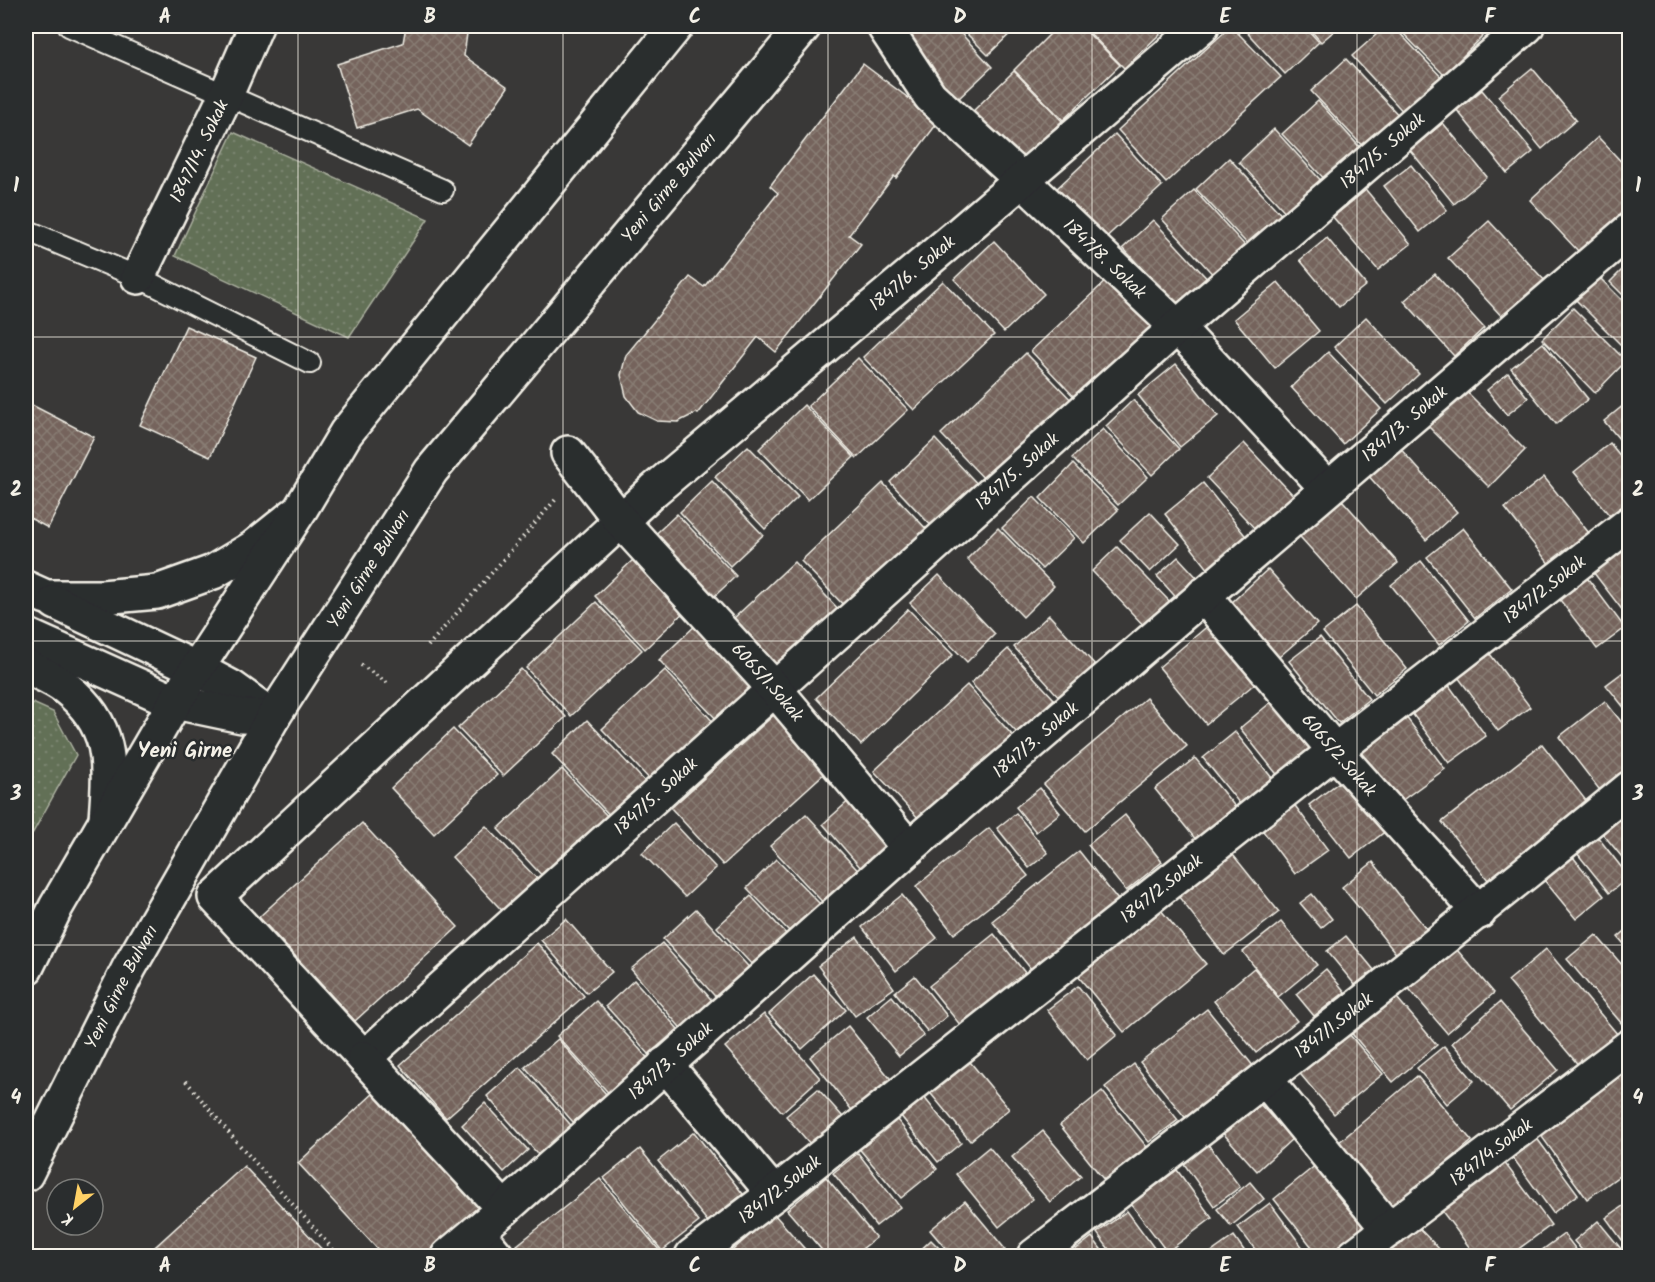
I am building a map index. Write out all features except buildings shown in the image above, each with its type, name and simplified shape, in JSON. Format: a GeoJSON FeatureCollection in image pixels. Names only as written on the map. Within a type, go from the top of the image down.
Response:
{"type":"FeatureCollection","features":[{"type":"Feature","properties":{"kind":"street","name":"1847/14. Sokak"},"geometry":{"type":"LineString","coordinates":[[138,277],[226,95],[256,26]]}},
{"type":"Feature","properties":{"kind":"street"},"geometry":{"type":"LineString","coordinates":[[26,968],[56,907],[174,702],[300,510],[346,433],[676,26]]}},
{"type":"Feature","properties":{"kind":"street","name":"Yeni Girne Bulvarı"},"geometry":{"type":"LineString","coordinates":[[26,1174],[129,968],[273,717],[430,471],[804,26]]}},
{"type":"Feature","properties":{"kind":"street","name":"1847/6. Sokak"},"geometry":{"type":"LineString","coordinates":[[621,521],[654,490],[1023,180],[1202,26]]}},
{"type":"Feature","properties":{"kind":"street","name":"1847/5. Sokak"},"geometry":{"type":"LineString","coordinates":[[364,1058],[1177,327],[1527,26]]}},
{"type":"Feature","properties":{"kind":"street","name":"1847/8. Sokak"},"geometry":{"type":"LineString","coordinates":[[887,27],[930,96],[1023,180],[1177,327],[1327,488]]}},
{"type":"Feature","properties":{"kind":"street","name":"1847/3. Sokak"},"geometry":{"type":"LineString","coordinates":[[448,1257],[487,1244],[504,1209],[665,1064],[909,848],[1629,230]]}},
{"type":"Feature","properties":{"kind":"street","name":"6065/1.Sokak"},"geometry":{"type":"LineString","coordinates":[[575,462],[621,521],[774,688],[909,848]]}},
{"type":"Feature","properties":{"kind":"street"},"geometry":{"type":"LineString","coordinates":[[36,592],[102,597],[157,592],[213,572],[253,548],[300,510]]}},
{"type":"Feature","properties":{"kind":"street"},"geometry":{"type":"LineString","coordinates":[[504,1209],[215,897],[621,521]]}},
{"type":"Feature","properties":{"kind":"street","name":"1847/2.Sokak"},"geometry":{"type":"LineString","coordinates":[[692,1257],[1335,751],[1629,523]]}},
{"type":"Feature","properties":{"kind":"street"},"geometry":{"type":"LineString","coordinates":[[36,592],[195,668],[231,687],[273,717]]}},
{"type":"Feature","properties":{"kind":"street","name":"6065/2.Sokak"},"geometry":{"type":"LineString","coordinates":[[1203,595],[1335,751],[1479,912]]}},
{"type":"Feature","properties":{"kind":"street"},"geometry":{"type":"LineString","coordinates":[[26,635],[174,702],[242,716],[273,717]]}},
{"type":"Feature","properties":{"kind":"street"},"geometry":{"type":"LineString","coordinates":[[26,666],[66,688],[94,716],[106,744],[109,774],[106,819]]}},
{"type":"Feature","properties":{"kind":"street","name":"1847/1.Sokak"},"geometry":{"type":"LineString","coordinates":[[1034,1257],[1479,912],[1629,788]]}},
{"type":"Feature","properties":{"kind":"street","name":"1847/4.Sokak"},"geometry":{"type":"LineString","coordinates":[[1354,1257],[1625,1058]]}},
{"type":"Feature","properties":{"kind":"street"},"geometry":{"type":"LineString","coordinates":[[665,1064],[774,1194]]}},
{"type":"Feature","properties":{"kind":"street"},"geometry":{"type":"LineString","coordinates":[[1265,1080],[1389,1230]]}},
{"type":"Feature","properties":{"kind":"lane"},"geometry":{"type":"LineString","coordinates":[[69,26],[443,190]]}},
{"type":"Feature","properties":{"kind":"lane"},"geometry":{"type":"LineString","coordinates":[[26,230],[138,277],[309,363]]}},
{"type":"Feature","properties":{"kind":"path"},"geometry":{"type":"LineString","coordinates":[[424,650],[575,462]]}},
{"type":"Feature","properties":{"kind":"path"},"geometry":{"type":"LineString","coordinates":[[361,665],[420,707]]}},
{"type":"Feature","properties":{"kind":"path"},"geometry":{"type":"LineString","coordinates":[[186,1080],[235,1140],[339,1257]]}},
{"type":"Feature","properties":{"kind":"green space"},"geometry":{"type":"Polygon","coordinates":[[[233,132],[428,219],[349,337],[175,256],[233,132]]]}},
{"type":"Feature","properties":{"kind":"green space"},"geometry":{"type":"Polygon","coordinates":[[[26,700],[53,712],[76,755],[26,845],[26,700]]]}},
{"type":"Feature","properties":{"kind":"district","name":"Yeni Girne"},"geometry":{"type":"Point","coordinates":[185,750]}}]}
